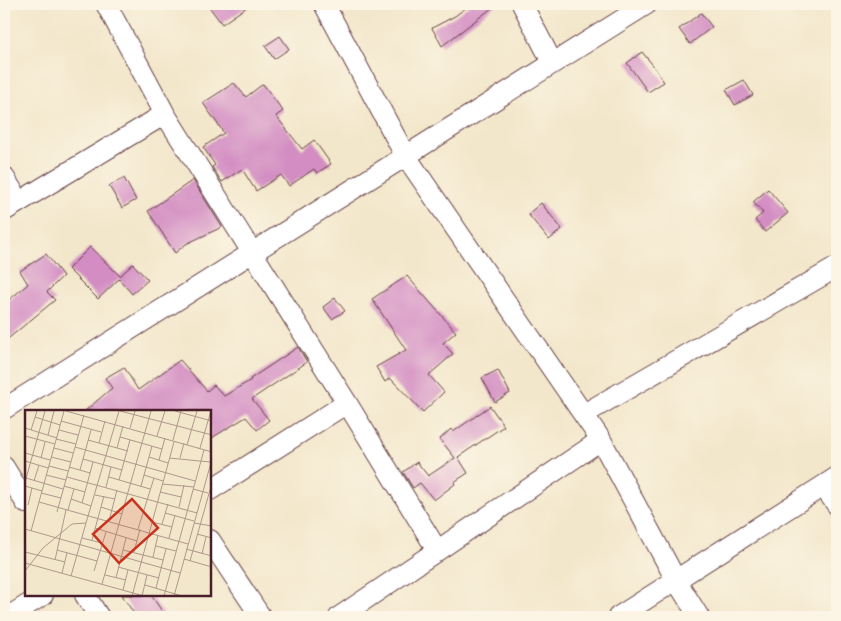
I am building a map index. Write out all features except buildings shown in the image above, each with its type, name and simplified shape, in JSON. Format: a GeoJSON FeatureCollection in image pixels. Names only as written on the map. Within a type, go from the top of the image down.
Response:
{"type":"FeatureCollection","features":[{"type":"Feature","properties":{"kind":"street"},"geometry":{"type":"LineString","coordinates":[[106,4],[164,114],[347,403],[437,550]]}},
{"type":"Feature","properties":{"kind":"street"},"geometry":{"type":"LineString","coordinates":[[522,4],[552,62]]}},
{"type":"Feature","properties":{"kind":"street"},"geometry":{"type":"LineString","coordinates":[[4,409],[252,254],[552,62],[647,4]]}},
{"type":"Feature","properties":{"kind":"street"},"geometry":{"type":"LineString","coordinates":[[329,6],[405,155],[601,440],[676,580],[699,617]]}},
{"type":"Feature","properties":{"kind":"street"},"geometry":{"type":"LineString","coordinates":[[6,209],[164,114]]}},
{"type":"Feature","properties":{"kind":"street"},"geometry":{"type":"LineString","coordinates":[[4,177],[12,190],[6,209]]}},
{"type":"Feature","properties":{"kind":"street"},"geometry":{"type":"LineString","coordinates":[[584,414],[837,267]]}},
{"type":"Feature","properties":{"kind":"street"},"geometry":{"type":"LineString","coordinates":[[211,489],[347,403]]}},
{"type":"Feature","properties":{"kind":"street"},"geometry":{"type":"LineString","coordinates":[[339,617],[601,440]]}},
{"type":"Feature","properties":{"kind":"street"},"geometry":{"type":"LineString","coordinates":[[4,467],[25,501]]}},
{"type":"Feature","properties":{"kind":"street"},"geometry":{"type":"LineString","coordinates":[[618,617],[830,482],[837,505]]}},
{"type":"Feature","properties":{"kind":"street"},"geometry":{"type":"LineString","coordinates":[[211,542],[261,617]]}},
{"type":"Feature","properties":{"kind":"street"},"geometry":{"type":"LineString","coordinates":[[8,617],[41,596]]}},
{"type":"Feature","properties":{"kind":"street"},"geometry":{"type":"LineString","coordinates":[[86,596],[99,617]]}}]}
